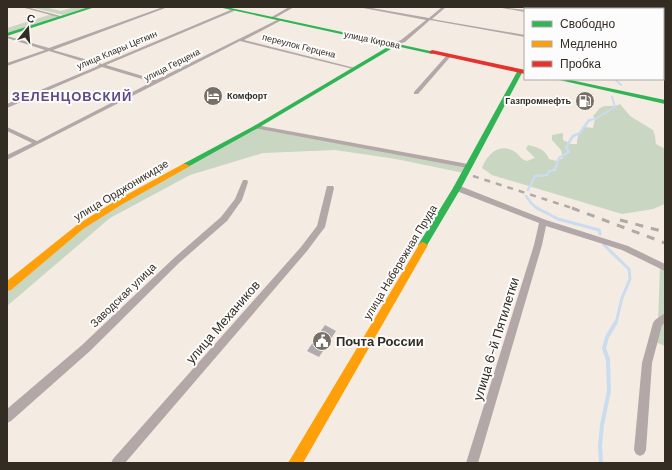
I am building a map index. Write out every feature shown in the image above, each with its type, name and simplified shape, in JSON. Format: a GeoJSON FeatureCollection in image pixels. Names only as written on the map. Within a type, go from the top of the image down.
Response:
{"type":"FeatureCollection","features":[{"type":"Feature","properties":{"kind":"main road"},"geometry":{"type":"LineString","coordinates":[[7,36],[93,7]]}},
{"type":"Feature","properties":{"kind":"main road","name":"улица Кирова"},"geometry":{"type":"LineString","coordinates":[[220,7],[523,72]]}},
{"type":"Feature","properties":{"kind":"main road","name":"улица Орджоникидзе"},"geometry":{"type":"LineString","coordinates":[[7,287],[80,227],[118,203],[256,127],[395,44]]}},
{"type":"Feature","properties":{"kind":"main road","name":"улица Набережная Пруда"},"geometry":{"type":"LineString","coordinates":[[295,463],[457,188],[468,166],[523,72]]}},
{"type":"Feature","properties":{"kind":"main road"},"geometry":{"type":"LineString","coordinates":[[563,80],[665,102]]}},
{"type":"Feature","properties":{"kind":"street"},"geometry":{"type":"LineString","coordinates":[[23,7],[62,17]]}},
{"type":"Feature","properties":{"kind":"street"},"geometry":{"type":"LineString","coordinates":[[7,65],[49,51],[166,7]]}},
{"type":"Feature","properties":{"kind":"street","name":"улица Герцена"},"geometry":{"type":"LineString","coordinates":[[7,158],[240,40],[276,19],[292,7]]}},
{"type":"Feature","properties":{"kind":"street"},"geometry":{"type":"LineString","coordinates":[[360,7],[524,36]]}},
{"type":"Feature","properties":{"kind":"street"},"geometry":{"type":"LineString","coordinates":[[395,44],[403,41],[444,7]]}},
{"type":"Feature","properties":{"kind":"street"},"geometry":{"type":"LineString","coordinates":[[502,7],[524,11]]}},
{"type":"Feature","properties":{"kind":"street","name":"улица Клары Цеткин"},"geometry":{"type":"LineString","coordinates":[[7,106],[233,10]]}},
{"type":"Feature","properties":{"kind":"street"},"geometry":{"type":"LineString","coordinates":[[7,36],[49,51],[156,82]]}},
{"type":"Feature","properties":{"kind":"street","name":"переулок Герцена"},"geometry":{"type":"LineString","coordinates":[[240,40],[353,68]]}},
{"type":"Feature","properties":{"kind":"street"},"geometry":{"type":"LineString","coordinates":[[416,93],[449,56]]}},
{"type":"Feature","properties":{"kind":"street"},"geometry":{"type":"LineString","coordinates":[[256,127],[468,166]]}},
{"type":"Feature","properties":{"kind":"street"},"geometry":{"type":"LineString","coordinates":[[7,129],[37,142]]}},
{"type":"Feature","properties":{"kind":"street","name":"Заводская улица"},"geometry":{"type":"LineString","coordinates":[[7,417],[86,348],[177,260],[224,219],[238,200],[245,182]]}},
{"type":"Feature","properties":{"kind":"street","name":"улица Механиков"},"geometry":{"type":"LineString","coordinates":[[117,463],[304,249],[321,227],[330,188]]}},
{"type":"Feature","properties":{"kind":"street"},"geometry":{"type":"LineString","coordinates":[[457,188],[544,222],[625,248],[665,268]]}},
{"type":"Feature","properties":{"kind":"street","name":"улица 6-й Пятилетки"},"geometry":{"type":"LineString","coordinates":[[472,463],[544,222]]}},
{"type":"Feature","properties":{"kind":"street"},"geometry":{"type":"LineString","coordinates":[[640,450],[647,363],[658,323],[665,317]]}},
{"type":"Feature","properties":{"kind":"green space"},"geometry":{"type":"Polygon","coordinates":[[[30,7],[45,7],[61,11],[75,7],[90,7],[63,15],[30,7]]]}},
{"type":"Feature","properties":{"kind":"green space"},"geometry":{"type":"Polygon","coordinates":[[[52,14],[62,17],[7,35],[7,28],[52,14]]]}},
{"type":"Feature","properties":{"kind":"green space"},"geometry":{"type":"Polygon","coordinates":[[[620,104],[630,116],[653,130],[656,144],[665,149],[665,204],[653,209],[622,214],[492,175],[482,168],[487,158],[491,154],[504,148],[515,152],[527,161],[535,158],[526,149],[528,145],[543,151],[549,159],[556,161],[563,158],[561,150],[552,140],[552,135],[563,133],[563,140],[571,144],[577,144],[579,134],[585,127],[593,128],[595,119],[593,116],[600,108],[620,104]]]}},
{"type":"Feature","properties":{"kind":"green space"},"geometry":{"type":"Polygon","coordinates":[[[256,127],[468,166],[464,173],[396,159],[335,150],[263,153],[190,175],[110,218],[7,306],[7,287],[80,227],[256,127]]]}},
{"type":"Feature","properties":{"kind":"green space"},"geometry":{"type":"Polygon","coordinates":[[[660,266],[665,268],[665,346],[653,341],[658,323],[660,266]]]}},
{"type":"Feature","properties":{"kind":"building","name":"Почта России"},"geometry":{"type":"Polygon","coordinates":[[[325,325],[336,331],[319,357],[307,351],[325,325]]]}},
{"type":"Feature","properties":{"kind":"waterway"},"geometry":{"type":"LineString","coordinates":[[616,80],[621,85]]}},
{"type":"Feature","properties":{"kind":"waterway"},"geometry":{"type":"LineString","coordinates":[[588,121],[597,118],[615,107],[612,97]]}},
{"type":"Feature","properties":{"kind":"waterway"},"geometry":{"type":"LineString","coordinates":[[528,190],[535,176],[547,175],[549,171],[555,170],[559,158],[569,152],[566,147],[573,136],[580,133],[588,121]]}},
{"type":"Feature","properties":{"kind":"waterway"},"geometry":{"type":"LineString","coordinates":[[526,196],[538,209]]}},
{"type":"Feature","properties":{"kind":"waterway"},"geometry":{"type":"LineString","coordinates":[[537,208],[558,219],[599,230],[600,234]]}},
{"type":"Feature","properties":{"kind":"waterway"},"geometry":{"type":"LineString","coordinates":[[604,245],[629,269],[630,279],[622,298],[616,323]]}},
{"type":"Feature","properties":{"kind":"waterway"},"geometry":{"type":"LineString","coordinates":[[601,463],[600,446],[602,425],[609,391],[608,360],[604,348],[607,337],[616,322]]}},
{"type":"Feature","properties":{"kind":"railway"},"geometry":{"type":"LineString","coordinates":[[473,176],[573,208]]}},
{"type":"Feature","properties":{"kind":"railway"},"geometry":{"type":"LineString","coordinates":[[573,208],[665,243]]}},
{"type":"Feature","properties":{"kind":"railway"},"geometry":{"type":"LineString","coordinates":[[620,220],[665,232]]}},
{"type":"Feature","properties":{"kind":"traffic: fast"},"geometry":{"type":"LineString","coordinates":[[7,35],[93,7]]}},
{"type":"Feature","properties":{"kind":"traffic: fast"},"geometry":{"type":"LineString","coordinates":[[220,7],[395,44]]}},
{"type":"Feature","properties":{"kind":"traffic: fast"},"geometry":{"type":"LineString","coordinates":[[186,166],[256,127],[395,44],[432,52]]}},
{"type":"Feature","properties":{"kind":"traffic: fast"},"geometry":{"type":"LineString","coordinates":[[423,245],[457,188],[520,71]]}},
{"type":"Feature","properties":{"kind":"traffic: fast"},"geometry":{"type":"LineString","coordinates":[[563,80],[665,102]]}},
{"type":"Feature","properties":{"kind":"traffic: slow"},"geometry":{"type":"LineString","coordinates":[[7,287],[80,227],[118,203],[186,166]]}},
{"type":"Feature","properties":{"kind":"traffic: slow"},"geometry":{"type":"LineString","coordinates":[[295,463],[423,245]]}},
{"type":"Feature","properties":{"kind":"traffic: jam"},"geometry":{"type":"LineString","coordinates":[[432,52],[524,72]]}},
{"type":"Feature","properties":{"kind":"place","name":"Комфорт"},"geometry":{"type":"Point","coordinates":[213,96]}},
{"type":"Feature","properties":{"kind":"place","name":"Газпромнефть"},"geometry":{"type":"Point","coordinates":[585,101]}},
{"type":"Feature","properties":{"kind":"place","name":"Почта России"},"geometry":{"type":"Point","coordinates":[322,341]}},
{"type":"Feature","properties":{"kind":"district","name":"ЗЕЛЕНЦОВСКИЙ"},"geometry":{"type":"Point","coordinates":[72,96]}}]}
